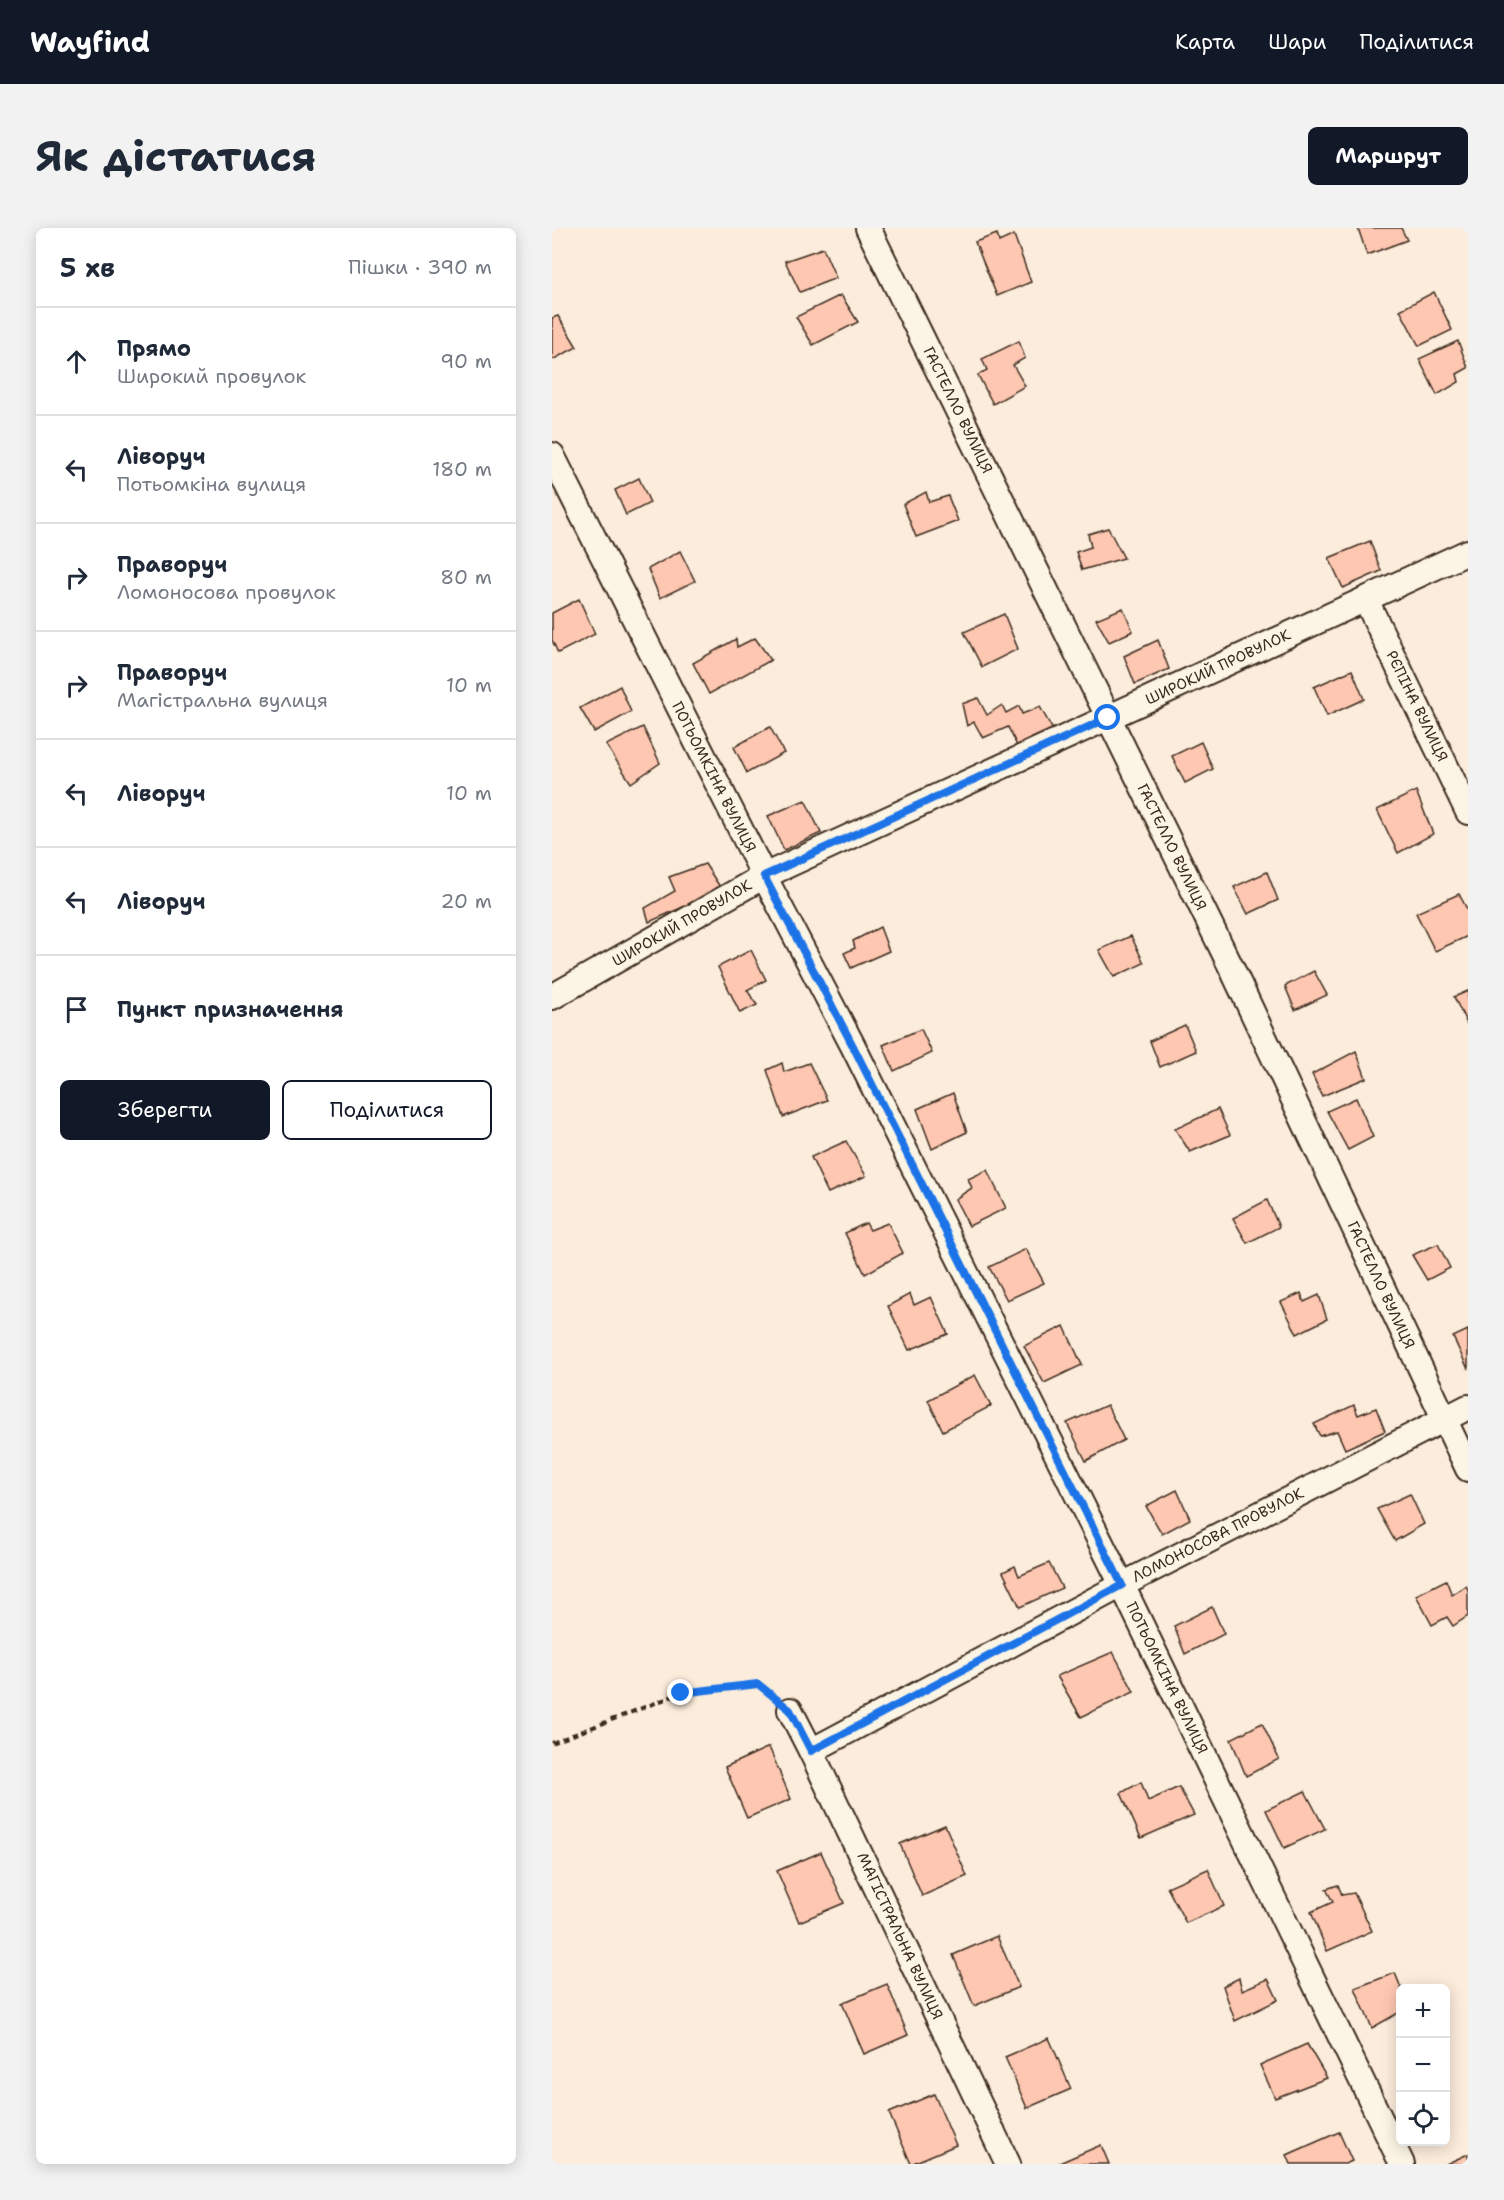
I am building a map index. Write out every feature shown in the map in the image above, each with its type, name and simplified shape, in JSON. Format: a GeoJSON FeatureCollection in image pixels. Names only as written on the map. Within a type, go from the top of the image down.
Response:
{"type":"FeatureCollection","features":[{"type":"Feature","properties":{"kind":"street","name":"ГАСТЕЛЛО ВУЛИЦЯ"},"geometry":{"type":"LineString","coordinates":[[868,228],[1237,980],[1468,1469]]}},
{"type":"Feature","properties":{"kind":"street","name":"ПОТЬОМКІНА ВУЛИЦЯ"},"geometry":{"type":"LineString","coordinates":[[552,455],[764,876],[853,1046],[1122,1585],[1402,2164]]}},
{"type":"Feature","properties":{"kind":"street","name":"ШИРОКИЙ ПРОВУЛОК"},"geometry":{"type":"LineString","coordinates":[[552,997],[764,876],[1468,552]]}},
{"type":"Feature","properties":{"kind":"street","name":"РЄПІНА ВУЛИЦЯ"},"geometry":{"type":"LineString","coordinates":[[1366,600],[1468,812]]}},
{"type":"Feature","properties":{"kind":"street","name":"ЛОМОНОСОВА ПРОВУЛОК"},"geometry":{"type":"LineString","coordinates":[[811,1751],[1122,1585],[1468,1407]]}},
{"type":"Feature","properties":{"kind":"street","name":"МАГІСТРАЛЬНА ВУЛИЦЯ"},"geometry":{"type":"LineString","coordinates":[[790,1710],[1008,2164]]}},
{"type":"Feature","properties":{"kind":"path"},"geometry":{"type":"LineString","coordinates":[[552,1743],[681,1693],[758,1684],[790,1710]]}},
{"type":"Feature","properties":{"kind":"building"},"geometry":{"type":"Polygon","coordinates":[[[1358,228],[1401,228],[1407,240],[1367,255],[1358,228]]]}},
{"type":"Feature","properties":{"kind":"building"},"geometry":{"type":"Polygon","coordinates":[[[997,234],[999,242],[1014,235],[1031,282],[997,296],[975,242],[997,234]]]}},
{"type":"Feature","properties":{"kind":"building"},"geometry":{"type":"Polygon","coordinates":[[[823,248],[836,278],[800,292],[785,261],[823,248]]]}},
{"type":"Feature","properties":{"kind":"building"},"geometry":{"type":"Polygon","coordinates":[[[1434,292],[1452,330],[1419,346],[1400,310],[1434,292]]]}},
{"type":"Feature","properties":{"kind":"building"},"geometry":{"type":"Polygon","coordinates":[[[841,295],[858,322],[813,345],[796,317],[841,295]]]}},
{"type":"Feature","properties":{"kind":"building"},"geometry":{"type":"Polygon","coordinates":[[[558,316],[577,347],[552,360],[552,318],[558,316]]]}},
{"type":"Feature","properties":{"kind":"building"},"geometry":{"type":"Polygon","coordinates":[[[1019,341],[1025,358],[1013,365],[1025,386],[993,404],[978,375],[987,370],[982,359],[1019,341]]]}},
{"type":"Feature","properties":{"kind":"building"},"geometry":{"type":"Polygon","coordinates":[[[1458,341],[1468,368],[1457,374],[1459,382],[1437,395],[1419,359],[1458,341]]]}},
{"type":"Feature","properties":{"kind":"building"},"geometry":{"type":"Polygon","coordinates":[[[639,478],[650,503],[626,515],[615,490],[639,478]]]}},
{"type":"Feature","properties":{"kind":"building"},"geometry":{"type":"Polygon","coordinates":[[[926,492],[929,502],[948,496],[958,521],[916,537],[903,504],[926,492]]]}},
{"type":"Feature","properties":{"kind":"building"},"geometry":{"type":"Polygon","coordinates":[[[1108,528],[1124,558],[1082,570],[1076,552],[1091,547],[1088,534],[1108,528]]]}},
{"type":"Feature","properties":{"kind":"building"},"geometry":{"type":"Polygon","coordinates":[[[1370,541],[1381,571],[1343,588],[1329,558],[1370,541]]]}},
{"type":"Feature","properties":{"kind":"building"},"geometry":{"type":"Polygon","coordinates":[[[680,551],[695,581],[660,598],[648,569],[680,551]]]}},
{"type":"Feature","properties":{"kind":"building"},"geometry":{"type":"Polygon","coordinates":[[[579,599],[595,634],[558,653],[552,640],[552,613],[579,599]]]}},
{"type":"Feature","properties":{"kind":"building"},"geometry":{"type":"Polygon","coordinates":[[[1123,608],[1133,631],[1109,642],[1096,619],[1123,608]]]}},
{"type":"Feature","properties":{"kind":"building"},"geometry":{"type":"Polygon","coordinates":[[[1004,614],[1018,649],[982,667],[964,632],[1004,614]]]}},
{"type":"Feature","properties":{"kind":"building"},"geometry":{"type":"Polygon","coordinates":[[[755,638],[771,660],[709,694],[693,663],[736,639],[737,647],[755,638]]]}},
{"type":"Feature","properties":{"kind":"building"},"geometry":{"type":"Polygon","coordinates":[[[1158,640],[1169,669],[1135,684],[1124,656],[1158,640]]]}},
{"type":"Feature","properties":{"kind":"building"},"geometry":{"type":"Polygon","coordinates":[[[1352,670],[1364,699],[1327,716],[1314,687],[1352,670]]]}},
{"type":"Feature","properties":{"kind":"building"},"geometry":{"type":"Polygon","coordinates":[[[620,686],[631,712],[594,732],[580,708],[620,686]]]}},
{"type":"Feature","properties":{"kind":"building"},"geometry":{"type":"Polygon","coordinates":[[[978,698],[987,715],[1002,705],[1006,713],[1019,706],[1022,714],[1040,707],[1054,732],[1019,750],[1008,727],[983,738],[974,722],[967,726],[962,704],[978,698]]]}},
{"type":"Feature","properties":{"kind":"building"},"geometry":{"type":"Polygon","coordinates":[[[643,727],[660,763],[631,783],[606,745],[643,727]]]}},
{"type":"Feature","properties":{"kind":"building"},"geometry":{"type":"Polygon","coordinates":[[[770,727],[784,753],[747,773],[734,747],[770,727]]]}},
{"type":"Feature","properties":{"kind":"building"},"geometry":{"type":"Polygon","coordinates":[[[1201,742],[1213,769],[1185,783],[1172,756],[1201,742]]]}},
{"type":"Feature","properties":{"kind":"building"},"geometry":{"type":"Polygon","coordinates":[[[1416,791],[1433,834],[1398,853],[1377,810],[1416,791]]]}},
{"type":"Feature","properties":{"kind":"building"},"geometry":{"type":"Polygon","coordinates":[[[805,800],[821,833],[784,850],[768,816],[805,800]]]}},
{"type":"Feature","properties":{"kind":"building"},"geometry":{"type":"Polygon","coordinates":[[[705,864],[722,890],[649,922],[645,908],[675,891],[669,877],[705,864]]]}},
{"type":"Feature","properties":{"kind":"building"},"geometry":{"type":"Polygon","coordinates":[[[1267,872],[1278,900],[1248,914],[1234,887],[1267,872]]]}},
{"type":"Feature","properties":{"kind":"building"},"geometry":{"type":"Polygon","coordinates":[[[1459,894],[1468,911],[1468,936],[1435,951],[1416,913],[1459,894]]]}},
{"type":"Feature","properties":{"kind":"building"},"geometry":{"type":"Polygon","coordinates":[[[880,927],[889,951],[851,968],[844,953],[855,948],[853,941],[880,927]]]}},
{"type":"Feature","properties":{"kind":"building"},"geometry":{"type":"Polygon","coordinates":[[[1131,936],[1144,963],[1114,977],[1099,950],[1131,936]]]}},
{"type":"Feature","properties":{"kind":"building"},"geometry":{"type":"Polygon","coordinates":[[[751,950],[766,980],[747,990],[757,1005],[740,1013],[718,967],[751,950]]]}},
{"type":"Feature","properties":{"kind":"building"},"geometry":{"type":"Polygon","coordinates":[[[1314,971],[1327,995],[1295,1010],[1285,986],[1314,971]]]}},
{"type":"Feature","properties":{"kind":"building"},"geometry":{"type":"Polygon","coordinates":[[[1468,991],[1468,1026],[1454,997],[1468,991]]]}},
{"type":"Feature","properties":{"kind":"building"},"geometry":{"type":"Polygon","coordinates":[[[1185,1025],[1196,1051],[1160,1067],[1150,1041],[1185,1025]]]}},
{"type":"Feature","properties":{"kind":"building"},"geometry":{"type":"Polygon","coordinates":[[[921,1029],[932,1053],[894,1071],[883,1045],[921,1029]]]}},
{"type":"Feature","properties":{"kind":"building"},"geometry":{"type":"Polygon","coordinates":[[[1356,1051],[1366,1078],[1322,1096],[1312,1074],[1356,1051]]]}},
{"type":"Feature","properties":{"kind":"building"},"geometry":{"type":"Polygon","coordinates":[[[782,1063],[784,1072],[809,1063],[827,1100],[783,1117],[767,1070],[782,1063]]]}},
{"type":"Feature","properties":{"kind":"building"},"geometry":{"type":"Polygon","coordinates":[[[953,1093],[967,1132],[932,1149],[917,1109],[953,1093]]]}},
{"type":"Feature","properties":{"kind":"building"},"geometry":{"type":"Polygon","coordinates":[[[1356,1098],[1373,1137],[1348,1150],[1327,1111],[1356,1098]]]}},
{"type":"Feature","properties":{"kind":"building"},"geometry":{"type":"Polygon","coordinates":[[[1218,1109],[1230,1135],[1190,1152],[1175,1129],[1218,1109]]]}},
{"type":"Feature","properties":{"kind":"building"},"geometry":{"type":"Polygon","coordinates":[[[846,1141],[866,1176],[828,1193],[811,1157],[846,1141]]]}},
{"type":"Feature","properties":{"kind":"building"},"geometry":{"type":"Polygon","coordinates":[[[987,1170],[1006,1208],[969,1226],[955,1199],[972,1188],[968,1179],[987,1170]]]}},
{"type":"Feature","properties":{"kind":"building"},"geometry":{"type":"Polygon","coordinates":[[[1267,1200],[1279,1227],[1247,1243],[1233,1218],[1267,1200]]]}},
{"type":"Feature","properties":{"kind":"building"},"geometry":{"type":"Polygon","coordinates":[[[866,1223],[870,1230],[888,1223],[903,1253],[865,1274],[845,1233],[866,1223]]]}},
{"type":"Feature","properties":{"kind":"building"},"geometry":{"type":"Polygon","coordinates":[[[1438,1244],[1450,1268],[1427,1280],[1412,1255],[1438,1244]]]}},
{"type":"Feature","properties":{"kind":"building"},"geometry":{"type":"Polygon","coordinates":[[[1026,1249],[1044,1283],[1007,1300],[989,1267],[1026,1249]]]}},
{"type":"Feature","properties":{"kind":"building"},"geometry":{"type":"Polygon","coordinates":[[[1301,1293],[1304,1302],[1319,1295],[1327,1319],[1297,1334],[1281,1302],[1301,1293]]]}},
{"type":"Feature","properties":{"kind":"building"},"geometry":{"type":"Polygon","coordinates":[[[910,1294],[914,1305],[931,1297],[948,1334],[909,1350],[888,1306],[910,1294]]]}},
{"type":"Feature","properties":{"kind":"building"},"geometry":{"type":"Polygon","coordinates":[[[1064,1326],[1082,1365],[1044,1383],[1024,1346],[1064,1326]]]}},
{"type":"Feature","properties":{"kind":"building"},"geometry":{"type":"Polygon","coordinates":[[[1468,1330],[1468,1369],[1453,1337],[1468,1330]]]}},
{"type":"Feature","properties":{"kind":"building"},"geometry":{"type":"Polygon","coordinates":[[[975,1375],[991,1406],[943,1431],[928,1400],[975,1375]]]}},
{"type":"Feature","properties":{"kind":"building"},"geometry":{"type":"Polygon","coordinates":[[[1107,1405],[1124,1440],[1086,1461],[1067,1423],[1107,1405]]]}},
{"type":"Feature","properties":{"kind":"building"},"geometry":{"type":"Polygon","coordinates":[[[1354,1405],[1358,1415],[1376,1408],[1385,1431],[1345,1449],[1337,1431],[1320,1436],[1314,1424],[1354,1405]]]}},
{"type":"Feature","properties":{"kind":"building"},"geometry":{"type":"Polygon","coordinates":[[[1177,1490],[1190,1519],[1162,1534],[1146,1506],[1177,1490]]]}},
{"type":"Feature","properties":{"kind":"building"},"geometry":{"type":"Polygon","coordinates":[[[1410,1494],[1424,1524],[1395,1541],[1377,1509],[1410,1494]]]}},
{"type":"Feature","properties":{"kind":"building"},"geometry":{"type":"Polygon","coordinates":[[[1049,1563],[1062,1588],[1020,1607],[1003,1572],[1015,1566],[1019,1576],[1049,1563]]]}},
{"type":"Feature","properties":{"kind":"building"},"geometry":{"type":"Polygon","coordinates":[[[1446,1580],[1452,1595],[1466,1586],[1468,1589],[1468,1616],[1453,1626],[1447,1617],[1432,1625],[1416,1595],[1446,1580]]]}},
{"type":"Feature","properties":{"kind":"building"},"geometry":{"type":"Polygon","coordinates":[[[1212,1607],[1224,1634],[1185,1654],[1174,1626],[1212,1607]]]}},
{"type":"Feature","properties":{"kind":"building"},"geometry":{"type":"Polygon","coordinates":[[[1113,1652],[1134,1692],[1081,1717],[1057,1676],[1113,1652]]]}},
{"type":"Feature","properties":{"kind":"building"},"geometry":{"type":"Polygon","coordinates":[[[1262,1723],[1279,1759],[1246,1776],[1231,1739],[1262,1723]]]}},
{"type":"Feature","properties":{"kind":"building"},"geometry":{"type":"Polygon","coordinates":[[[769,1747],[791,1799],[747,1818],[725,1767],[769,1747]]]}},
{"type":"Feature","properties":{"kind":"building"},"geometry":{"type":"Polygon","coordinates":[[[1141,1782],[1148,1801],[1179,1787],[1194,1815],[1141,1838],[1121,1793],[1141,1782]]]}},
{"type":"Feature","properties":{"kind":"building"},"geometry":{"type":"Polygon","coordinates":[[[1305,1791],[1325,1829],[1284,1848],[1266,1810],[1305,1791]]]}},
{"type":"Feature","properties":{"kind":"building"},"geometry":{"type":"Polygon","coordinates":[[[945,1825],[967,1876],[922,1896],[900,1844],[945,1825]]]}},
{"type":"Feature","properties":{"kind":"building"},"geometry":{"type":"Polygon","coordinates":[[[821,1852],[844,1903],[799,1922],[777,1871],[821,1852]]]}},
{"type":"Feature","properties":{"kind":"building"},"geometry":{"type":"Polygon","coordinates":[[[1208,1869],[1224,1906],[1186,1923],[1167,1887],[1208,1869]]]}},
{"type":"Feature","properties":{"kind":"building"},"geometry":{"type":"Polygon","coordinates":[[[1338,1885],[1342,1895],[1354,1893],[1372,1931],[1327,1951],[1311,1912],[1333,1902],[1326,1889],[1338,1885]]]}},
{"type":"Feature","properties":{"kind":"building"},"geometry":{"type":"Polygon","coordinates":[[[997,1936],[1019,1987],[974,2006],[953,1955],[997,1936]]]}},
{"type":"Feature","properties":{"kind":"building"},"geometry":{"type":"Polygon","coordinates":[[[1395,1973],[1399,1984],[1396,1984],[1396,2014],[1372,2028],[1355,1988],[1395,1973]]]}},
{"type":"Feature","properties":{"kind":"building"},"geometry":{"type":"Polygon","coordinates":[[[1239,1978],[1242,1990],[1268,1979],[1278,2000],[1235,2021],[1223,1986],[1239,1978]]]}},
{"type":"Feature","properties":{"kind":"building"},"geometry":{"type":"Polygon","coordinates":[[[887,1984],[908,2035],[864,2054],[842,2003],[887,1984]]]}},
{"type":"Feature","properties":{"kind":"building"},"geometry":{"type":"Polygon","coordinates":[[[1049,2038],[1071,2089],[1027,2108],[1005,2057],[1049,2038]]]}},
{"type":"Feature","properties":{"kind":"building"},"geometry":{"type":"Polygon","coordinates":[[[1307,2044],[1327,2078],[1275,2098],[1260,2065],[1307,2044]]]}},
{"type":"Feature","properties":{"kind":"building"},"geometry":{"type":"Polygon","coordinates":[[[934,2094],[956,2145],[911,2164],[889,2113],[934,2094]]]}},
{"type":"Feature","properties":{"kind":"building"},"geometry":{"type":"Polygon","coordinates":[[[1339,2132],[1352,2161],[1345,2164],[1291,2164],[1287,2155],[1339,2132]]]}},
{"type":"Feature","properties":{"kind":"building"},"geometry":{"type":"Polygon","coordinates":[[[1101,2145],[1109,2164],[1057,2164],[1101,2145]]]}},
{"type":"Feature","properties":{"kind":"building"},"geometry":{"type":"Polygon","coordinates":[[[1468,2154],[1468,2164],[1446,2164],[1468,2154]]]}},
{"type":"Feature","properties":{"kind":"route"},"geometry":{"type":"LineString","coordinates":[[681,1693],[758,1684],[790,1710],[811,1751],[1122,1585],[853,1046],[764,876],[1108,718]]}}]}
